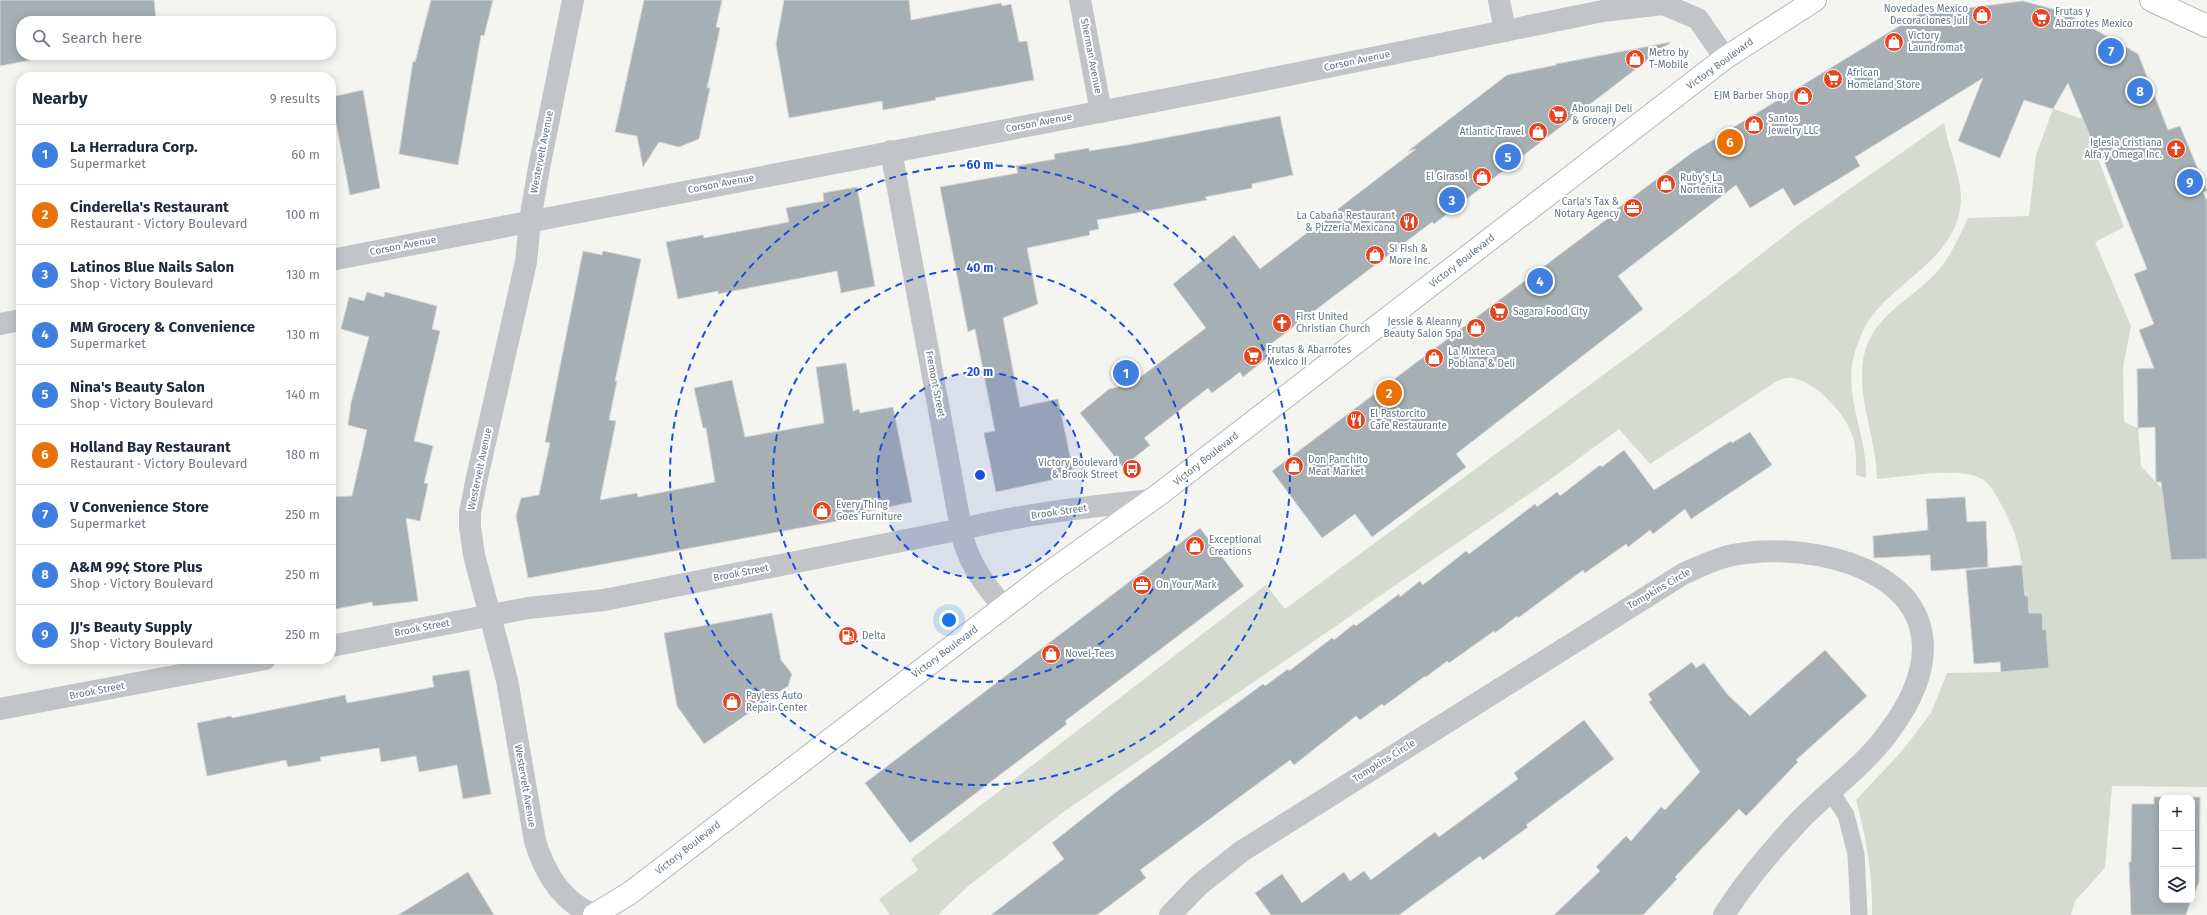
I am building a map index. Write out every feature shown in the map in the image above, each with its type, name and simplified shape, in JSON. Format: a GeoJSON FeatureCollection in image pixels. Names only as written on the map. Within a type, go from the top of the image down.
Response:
{"type":"FeatureCollection","features":[{"type":"Feature","properties":{"kind":"main road","name":"Victory Boulevard"},"geometry":{"type":"LineString","coordinates":[[594,915],[630,893],[1004,607],[1151,500],[1725,58],[1815,0]]}},
{"type":"Feature","properties":{"kind":"main road"},"geometry":{"type":"LineString","coordinates":[[2151,0],[2207,26]]}},
{"type":"Feature","properties":{"kind":"street","name":"Westervelt Avenue"},"geometry":{"type":"LineString","coordinates":[[573,0],[530,220],[526,262],[476,482],[470,513],[470,527],[474,555],[507,680],[538,852],[547,872],[567,899],[581,910],[594,915]]}},
{"type":"Feature","properties":{"kind":"street","name":"Sherman Avenue"},"geometry":{"type":"LineString","coordinates":[[1080,0],[1101,112]]}},
{"type":"Feature","properties":{"kind":"street"},"geometry":{"type":"LineString","coordinates":[[1499,0],[1505,31]]}},
{"type":"Feature","properties":{"kind":"street","name":"Corson Avenue"},"geometry":{"type":"LineString","coordinates":[[336,259],[530,220],[1101,112],[1603,11],[1663,4],[1698,19],[1725,58]]}},
{"type":"Feature","properties":{"kind":"street","name":"Fremont Street"},"geometry":{"type":"LineString","coordinates":[[891,151],[966,548],[983,583],[1004,607]]}},
{"type":"Feature","properties":{"kind":"street"},"geometry":{"type":"LineString","coordinates":[[0,324],[16,321]]}},
{"type":"Feature","properties":{"kind":"street","name":"Brook Street"},"geometry":{"type":"LineString","coordinates":[[336,645],[528,608],[604,600],[962,530],[994,521],[1072,509],[1151,500]]}},
{"type":"Feature","properties":{"kind":"street","name":"Tompkins Circle"},"geometry":{"type":"LineString","coordinates":[[1170,915],[1199,885],[1242,851],[1656,589],[1683,574],[1733,555],[1791,552],[1815,555],[1856,565],[1885,581],[1899,592],[1918,618],[1923,634],[1924,648],[1922,663],[1911,696],[1891,730],[1874,750],[1800,820],[1765,859],[1724,915]]}},
{"type":"Feature","properties":{"kind":"street","name":"Brook Street"},"geometry":{"type":"LineString","coordinates":[[0,709],[238,664]]}},
{"type":"Feature","properties":{"kind":"lane"},"geometry":{"type":"LineString","coordinates":[[1831,792],[1846,815],[1856,854],[1859,915]]}},
{"type":"Feature","properties":{"kind":"shaded area"},"geometry":{"type":"Polygon","coordinates":[[[2053,109],[2083,119],[2124,227],[2095,242],[2131,326],[2123,367],[2124,422],[2138,428],[2141,466],[2162,489],[2171,560],[2207,559],[2207,787],[2112,786],[2105,868],[2075,901],[2071,915],[1872,915],[1868,857],[1856,800],[1902,751],[1931,713],[1947,673],[2001,672],[2049,668],[2046,630],[2043,630],[2042,613],[2029,613],[2021,556],[2016,539],[2006,513],[1989,485],[1982,479],[1972,475],[1960,473],[1931,473],[1877,479],[1875,452],[1862,387],[1864,356],[1869,341],[1884,318],[1918,290],[1942,266],[1968,218],[2029,216],[2036,155],[2053,109]]]}},
{"type":"Feature","properties":{"kind":"shaded area"},"geometry":{"type":"Polygon","coordinates":[[[1944,123],[1960,187],[1961,197],[1958,217],[1951,235],[1940,250],[1927,264],[1883,303],[1871,317],[1861,335],[1854,355],[1851,370],[1853,401],[1866,463],[1866,478],[1856,475],[1856,452],[1854,441],[1841,414],[1826,397],[1809,384],[1792,378],[1777,381],[1650,464],[1619,429],[1548,481],[1062,813],[967,887],[938,915],[890,915],[879,899],[918,870],[911,859],[1266,585],[1285,609],[1652,339],[1801,223],[1944,123]]]}},
{"type":"Feature","properties":{"kind":"building"},"geometry":{"type":"Polygon","coordinates":[[[0,0],[154,0],[156,16],[16,16],[16,60],[31,60],[0,66],[0,0]]]}},
{"type":"Feature","properties":{"kind":"building"},"geometry":{"type":"Polygon","coordinates":[[[431,0],[493,0],[484,36],[481,35],[458,165],[399,154],[413,61],[415,62],[431,0]]]}},
{"type":"Feature","properties":{"kind":"building"},"geometry":{"type":"Polygon","coordinates":[[[644,0],[722,0],[716,27],[720,28],[707,88],[710,88],[699,139],[679,147],[659,142],[643,167],[637,136],[615,132],[644,0]]]}},
{"type":"Feature","properties":{"kind":"building"},"geometry":{"type":"Polygon","coordinates":[[[784,0],[909,0],[911,20],[1001,3],[1002,6],[1011,4],[1019,42],[1027,41],[1034,80],[935,98],[936,100],[883,110],[882,101],[789,118],[776,44],[784,0]]]}},
{"type":"Feature","properties":{"kind":"building"},"geometry":{"type":"Polygon","coordinates":[[[2023,1],[2064,12],[2138,54],[2168,130],[2180,126],[2207,191],[2203,192],[2207,201],[2207,559],[2171,560],[2161,482],[2156,482],[2155,427],[2138,428],[2137,369],[2154,368],[2139,330],[2154,324],[2134,274],[2147,269],[2100,151],[2097,153],[2068,83],[2053,109],[2024,100],[2000,158],[1958,141],[1983,78],[1855,157],[1860,166],[1794,206],[1783,188],[1750,208],[1736,185],[1618,276],[1643,309],[1456,454],[1466,467],[1372,537],[1355,514],[1322,538],[1272,471],[1615,213],[1614,211],[1693,152],[1919,14],[2023,1]]]}},
{"type":"Feature","properties":{"kind":"building"},"geometry":{"type":"Polygon","coordinates":[[[1671,42],[1434,224],[1432,222],[1267,347],[1272,354],[1243,377],[1240,372],[1212,393],[1208,388],[1144,438],[1150,445],[1123,467],[1080,413],[1109,389],[1131,384],[1206,328],[1173,284],[1234,235],[1260,269],[1416,149],[1408,151],[1507,75],[1671,42]]]}},
{"type":"Feature","properties":{"kind":"building"},"geometry":{"type":"Polygon","coordinates":[[[363,90],[380,188],[350,195],[336,123],[336,96],[363,90]]]}},
{"type":"Feature","properties":{"kind":"building"},"geometry":{"type":"Polygon","coordinates":[[[1280,116],[1293,175],[1252,184],[1252,188],[1205,197],[1207,200],[1097,220],[1099,229],[1089,231],[1090,235],[1027,248],[1038,304],[1003,318],[1020,407],[1058,399],[1074,475],[996,492],[984,433],[995,431],[975,329],[968,332],[940,187],[1018,173],[1016,166],[1055,159],[1054,154],[1089,148],[1089,151],[1133,144],[1280,116]]]}},
{"type":"Feature","properties":{"kind":"building"},"geometry":{"type":"Polygon","coordinates":[[[857,187],[875,286],[841,293],[837,271],[718,294],[718,291],[678,299],[666,242],[703,235],[704,238],[789,222],[786,208],[824,201],[823,193],[857,187]]]}},
{"type":"Feature","properties":{"kind":"building"},"geometry":{"type":"Polygon","coordinates":[[[583,251],[602,255],[603,251],[641,259],[615,381],[617,381],[609,420],[616,421],[600,500],[637,493],[638,497],[715,482],[706,428],[703,428],[694,388],[732,380],[745,437],[824,423],[816,367],[846,363],[853,411],[859,409],[860,413],[893,407],[912,502],[842,517],[843,520],[528,578],[516,516],[521,498],[539,495],[550,443],[545,442],[583,251]]]}},
{"type":"Feature","properties":{"kind":"building"},"geometry":{"type":"Polygon","coordinates":[[[367,292],[384,297],[385,292],[437,306],[432,329],[440,331],[414,441],[433,446],[424,483],[428,484],[420,521],[406,518],[418,601],[373,606],[372,602],[336,609],[336,497],[352,496],[367,430],[348,425],[351,403],[369,337],[341,329],[349,297],[364,301],[367,292]]]}},
{"type":"Feature","properties":{"kind":"building"},"geometry":{"type":"Polygon","coordinates":[[[1750,432],[1772,465],[1691,519],[1685,509],[1653,534],[1650,530],[1628,547],[1626,544],[1585,573],[1583,570],[1518,618],[1517,616],[1495,633],[1494,631],[1449,663],[1447,661],[1384,706],[1382,704],[1360,720],[1356,716],[1294,765],[1290,760],[1140,870],[1146,878],[1097,915],[991,915],[1064,859],[1052,843],[1115,793],[1263,684],[1265,686],[1288,669],[1289,671],[1332,638],[1334,640],[1354,624],[1356,626],[1399,594],[1400,597],[1420,581],[1423,585],[1466,551],[1469,554],[1535,504],[1537,507],[1557,492],[1560,496],[1600,465],[1602,467],[1624,450],[1654,490],[1731,441],[1732,443],[1750,432]]]}},
{"type":"Feature","properties":{"kind":"building"},"geometry":{"type":"Polygon","coordinates":[[[1965,497],[1967,522],[1986,521],[1988,567],[1931,571],[1930,555],[1874,558],[1873,536],[1928,530],[1926,499],[1965,497]]]}},
{"type":"Feature","properties":{"kind":"building"},"geometry":{"type":"Polygon","coordinates":[[[1200,528],[1244,586],[1065,721],[1067,724],[910,843],[865,783],[1200,528]]]}},
{"type":"Feature","properties":{"kind":"building"},"geometry":{"type":"Polygon","coordinates":[[[2022,565],[2025,596],[2028,596],[2029,613],[2042,613],[2043,630],[2046,629],[2049,668],[2001,672],[2000,662],[1974,664],[1966,570],[2022,565]]]}},
{"type":"Feature","properties":{"kind":"building"},"geometry":{"type":"Polygon","coordinates":[[[772,613],[781,660],[792,674],[788,686],[704,744],[677,706],[664,633],[772,613]]]}},
{"type":"Feature","properties":{"kind":"building"},"geometry":{"type":"Polygon","coordinates":[[[1825,650],[1867,696],[1796,760],[1798,762],[1746,816],[1739,809],[1675,877],[1677,879],[1643,915],[1554,915],[1600,871],[1596,867],[1626,836],[1631,841],[1661,807],[1665,810],[1700,772],[1649,702],[1652,700],[1648,694],[1692,662],[1696,668],[1704,663],[1727,694],[1750,716],[1825,650]]]}},
{"type":"Feature","properties":{"kind":"building"},"geometry":{"type":"Polygon","coordinates":[[[469,670],[491,794],[463,799],[457,765],[419,772],[416,756],[381,762],[379,748],[320,757],[321,761],[288,767],[286,760],[207,776],[197,723],[231,716],[232,718],[345,695],[347,703],[434,687],[432,676],[469,670]]]}},
{"type":"Feature","properties":{"kind":"building"},"geometry":{"type":"Polygon","coordinates":[[[1584,720],[1614,759],[1526,825],[1528,827],[1483,860],[1480,856],[1399,915],[1271,915],[1255,893],[1282,874],[1302,903],[1344,872],[1350,881],[1364,871],[1371,880],[1435,832],[1439,837],[1518,779],[1514,773],[1584,720]]]}},
{"type":"Feature","properties":{"kind":"building"},"geometry":{"type":"Polygon","coordinates":[[[2154,797],[2159,797],[2159,903],[2190,903],[2186,915],[2131,915],[2129,862],[2131,862],[2132,804],[2154,804],[2154,797]]]}},
{"type":"Feature","properties":{"kind":"building"},"geometry":{"type":"Polygon","coordinates":[[[2195,797],[2200,797],[2199,882],[2195,892],[2195,797]]]}},
{"type":"Feature","properties":{"kind":"building"},"geometry":{"type":"Polygon","coordinates":[[[468,872],[494,915],[398,915],[468,872]]]}},
{"type":"Feature","properties":{"kind":"place","name":"Novedades Mexico Decoraciones Juli"},"geometry":{"type":"Point","coordinates":[1982,15]}},
{"type":"Feature","properties":{"kind":"place","name":"Frutas y Abarrotes Mexico"},"geometry":{"type":"Point","coordinates":[2041,18]}},
{"type":"Feature","properties":{"kind":"place","name":"Victory Laundromat"},"geometry":{"type":"Point","coordinates":[1894,42]}},
{"type":"Feature","properties":{"kind":"place","name":"V Convenience Store"},"geometry":{"type":"Point","coordinates":[2111,51]}},
{"type":"Feature","properties":{"kind":"place","name":"Metro by T-Mobile"},"geometry":{"type":"Point","coordinates":[1635,59]}},
{"type":"Feature","properties":{"kind":"place","name":"African Homeland Store"},"geometry":{"type":"Point","coordinates":[1833,79]}},
{"type":"Feature","properties":{"kind":"place","name":"A&M 99¢ Store Plus"},"geometry":{"type":"Point","coordinates":[2140,91]}},
{"type":"Feature","properties":{"kind":"place","name":"EJM Barber Shop"},"geometry":{"type":"Point","coordinates":[1803,96]}},
{"type":"Feature","properties":{"kind":"place","name":"Abounaji Deli & Grocery"},"geometry":{"type":"Point","coordinates":[1558,115]}},
{"type":"Feature","properties":{"kind":"place","name":"Santos Jewelry LLC"},"geometry":{"type":"Point","coordinates":[1754,125]}},
{"type":"Feature","properties":{"kind":"place","name":"Atlantic Travel"},"geometry":{"type":"Point","coordinates":[1538,132]}},
{"type":"Feature","properties":{"kind":"place","name":"Holland Bay Restaurant"},"geometry":{"type":"Point","coordinates":[1730,142]}},
{"type":"Feature","properties":{"kind":"place","name":"Iglesia Cristiana Alfa y Omega Inc."},"geometry":{"type":"Point","coordinates":[2176,149]}},
{"type":"Feature","properties":{"kind":"place","name":"Nina's Beauty Salon"},"geometry":{"type":"Point","coordinates":[1508,157]}},
{"type":"Feature","properties":{"kind":"place","name":"El Girasol"},"geometry":{"type":"Point","coordinates":[1482,177]}},
{"type":"Feature","properties":{"kind":"place","name":"JJ's Beauty Supply"},"geometry":{"type":"Point","coordinates":[2190,182]}},
{"type":"Feature","properties":{"kind":"place","name":"Ruby's La Norteñita"},"geometry":{"type":"Point","coordinates":[1666,184]}},
{"type":"Feature","properties":{"kind":"place","name":"Latinos Blue Nails Salon"},"geometry":{"type":"Point","coordinates":[1452,200]}},
{"type":"Feature","properties":{"kind":"place","name":"Carla's Tax & Notary Agency"},"geometry":{"type":"Point","coordinates":[1633,208]}},
{"type":"Feature","properties":{"kind":"place","name":"La Cabaña Restaurant & Pizzeria Mexicana"},"geometry":{"type":"Point","coordinates":[1409,222]}},
{"type":"Feature","properties":{"kind":"place","name":"SI Fish & More Inc."},"geometry":{"type":"Point","coordinates":[1375,255]}},
{"type":"Feature","properties":{"kind":"place","name":"MM Grocery & Convenience"},"geometry":{"type":"Point","coordinates":[1540,281]}},
{"type":"Feature","properties":{"kind":"place","name":"Sagara Food City"},"geometry":{"type":"Point","coordinates":[1499,312]}},
{"type":"Feature","properties":{"kind":"place","name":"First United Christian Church"},"geometry":{"type":"Point","coordinates":[1282,323]}},
{"type":"Feature","properties":{"kind":"place","name":"Jessie & Aleanny Beauty Salon Spa"},"geometry":{"type":"Point","coordinates":[1476,328]}},
{"type":"Feature","properties":{"kind":"place","name":"Frutas & Abarrotes Mexico II"},"geometry":{"type":"Point","coordinates":[1253,356]}},
{"type":"Feature","properties":{"kind":"place","name":"La Mixteca Poblana & Deli"},"geometry":{"type":"Point","coordinates":[1434,358]}},
{"type":"Feature","properties":{"kind":"place","name":"La Herradura Corp."},"geometry":{"type":"Point","coordinates":[1126,373]}},
{"type":"Feature","properties":{"kind":"place","name":"Cinderella's Restaurant"},"geometry":{"type":"Point","coordinates":[1389,393]}},
{"type":"Feature","properties":{"kind":"place","name":"El Pastorcito Cafe Restaurante"},"geometry":{"type":"Point","coordinates":[1356,420]}},
{"type":"Feature","properties":{"kind":"place","name":"Don Panchito Meat Market"},"geometry":{"type":"Point","coordinates":[1294,466]}},
{"type":"Feature","properties":{"kind":"place","name":"Victory Boulevard & Brook Street"},"geometry":{"type":"Point","coordinates":[1132,469]}},
{"type":"Feature","properties":{"kind":"place","name":"Every Thing Goes Furniture"},"geometry":{"type":"Point","coordinates":[822,511]}},
{"type":"Feature","properties":{"kind":"place","name":"Exceptional Creations"},"geometry":{"type":"Point","coordinates":[1195,546]}},
{"type":"Feature","properties":{"kind":"place","name":"On Your Mark"},"geometry":{"type":"Point","coordinates":[1142,585]}},
{"type":"Feature","properties":{"kind":"place","name":"Delta"},"geometry":{"type":"Point","coordinates":[848,636]}},
{"type":"Feature","properties":{"kind":"place","name":"Novel-Tees"},"geometry":{"type":"Point","coordinates":[1051,654]}},
{"type":"Feature","properties":{"kind":"place","name":"Payless Auto Repair Center"},"geometry":{"type":"Point","coordinates":[732,702]}}]}
